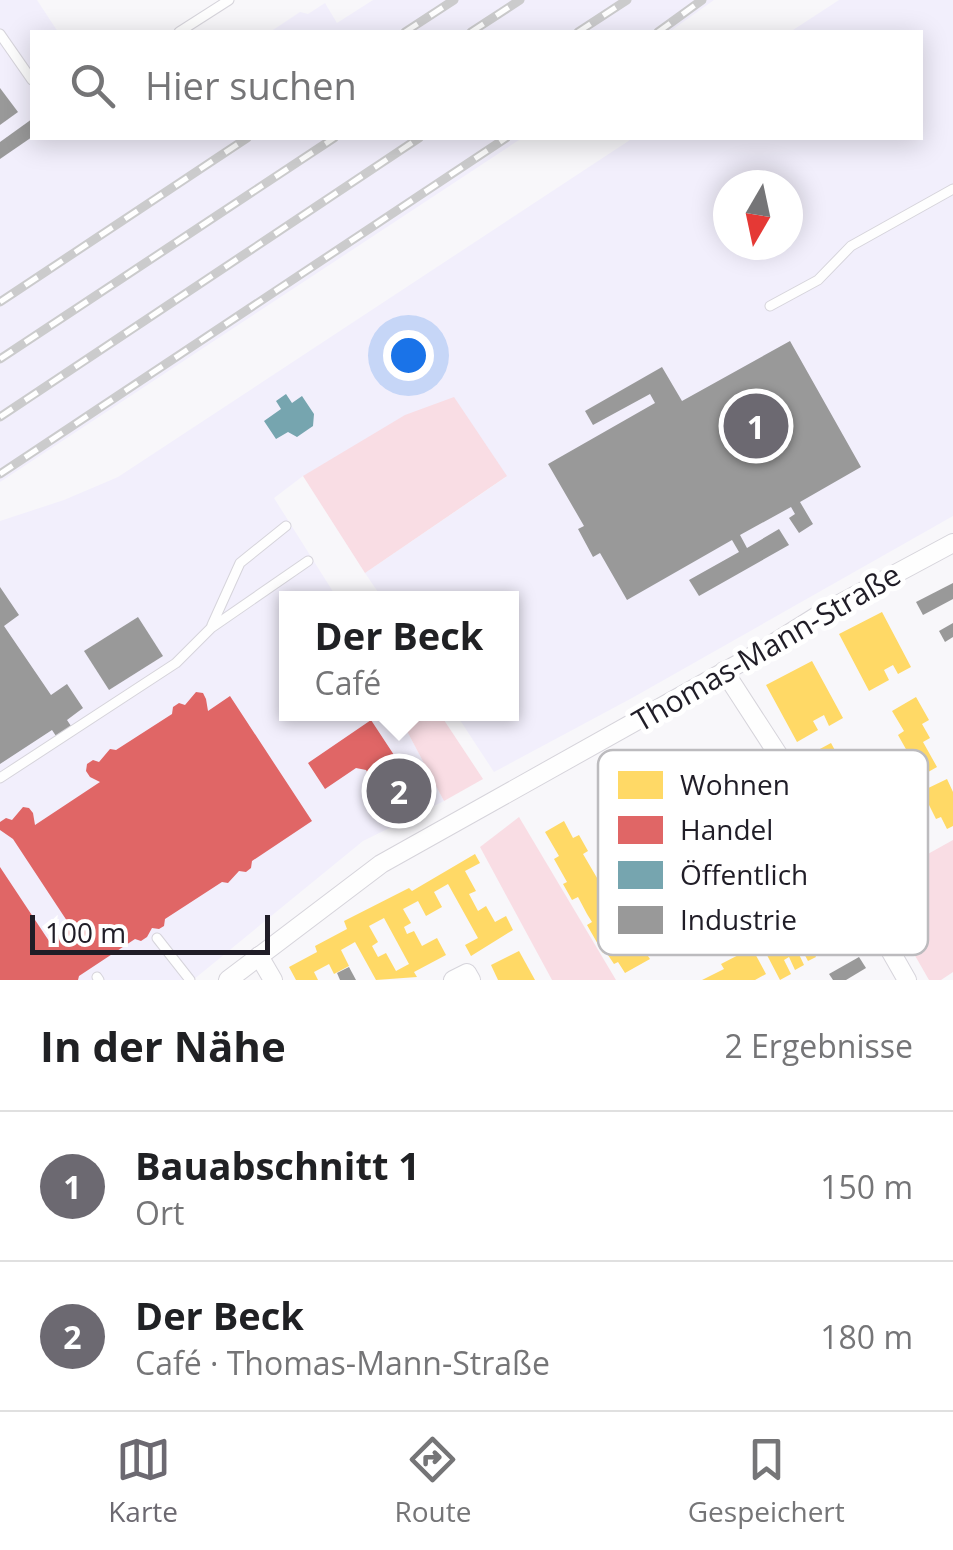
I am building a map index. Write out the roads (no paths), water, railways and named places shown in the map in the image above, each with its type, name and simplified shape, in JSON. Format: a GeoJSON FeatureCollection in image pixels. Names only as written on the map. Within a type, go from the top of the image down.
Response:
{"type":"FeatureCollection","features":[{"type":"Feature","properties":{"kind":"street","name":"Thomas-Mann-Straße"},"geometry":{"type":"LineString","coordinates":[[228,980],[381,864],[816,616],[953,543]]}},
{"type":"Feature","properties":{"kind":"street"},"geometry":{"type":"LineString","coordinates":[[724,671],[774,750]]}},
{"type":"Feature","properties":{"kind":"street"},"geometry":{"type":"LineString","coordinates":[[892,955],[906,980]]}},
{"type":"Feature","properties":{"kind":"street"},"geometry":{"type":"LineString","coordinates":[[260,956],[273,980]]}},
{"type":"Feature","properties":{"kind":"street"},"geometry":{"type":"LineString","coordinates":[[454,980],[467,973],[470,980]]}},
{"type":"Feature","properties":{"kind":"lane"},"geometry":{"type":"LineString","coordinates":[[182,30],[229,0]]}},
{"type":"Feature","properties":{"kind":"lane"},"geometry":{"type":"LineString","coordinates":[[0,34],[30,77]]}},
{"type":"Feature","properties":{"kind":"lane"},"geometry":{"type":"LineString","coordinates":[[770,306],[818,280],[851,246],[953,189]]}},
{"type":"Feature","properties":{"kind":"lane"},"geometry":{"type":"LineString","coordinates":[[211,628],[240,562],[286,526]]}},
{"type":"Feature","properties":{"kind":"lane"},"geometry":{"type":"LineString","coordinates":[[0,778],[176,663],[211,628],[308,561]]}},
{"type":"Feature","properties":{"kind":"lane"},"geometry":{"type":"LineString","coordinates":[[156,938],[190,980]]}},
{"type":"Feature","properties":{"kind":"railway"},"geometry":{"type":"LineString","coordinates":[[408,30],[454,0]]}},
{"type":"Feature","properties":{"kind":"railway"},"geometry":{"type":"LineString","coordinates":[[474,30],[520,0]]}},
{"type":"Feature","properties":{"kind":"railway"},"geometry":{"type":"LineString","coordinates":[[581,30],[627,0]]}},
{"type":"Feature","properties":{"kind":"railway"},"geometry":{"type":"LineString","coordinates":[[661,30],[702,0]]}},
{"type":"Feature","properties":{"kind":"railway"},"geometry":{"type":"LineString","coordinates":[[0,302],[244,140]]}},
{"type":"Feature","properties":{"kind":"railway"},"geometry":{"type":"LineString","coordinates":[[0,359],[331,140]]}},
{"type":"Feature","properties":{"kind":"railway"},"geometry":{"type":"LineString","coordinates":[[0,417],[416,140]]}},
{"type":"Feature","properties":{"kind":"railway"},"geometry":{"type":"LineString","coordinates":[[0,474],[503,140]]}},
{"type":"Feature","properties":{"kind":"place","name":"Bauabschnitt 1"},"geometry":{"type":"Point","coordinates":[756,426]}},
{"type":"Feature","properties":{"kind":"place","name":"Der Beck"},"geometry":{"type":"Point","coordinates":[399,791]}}]}
